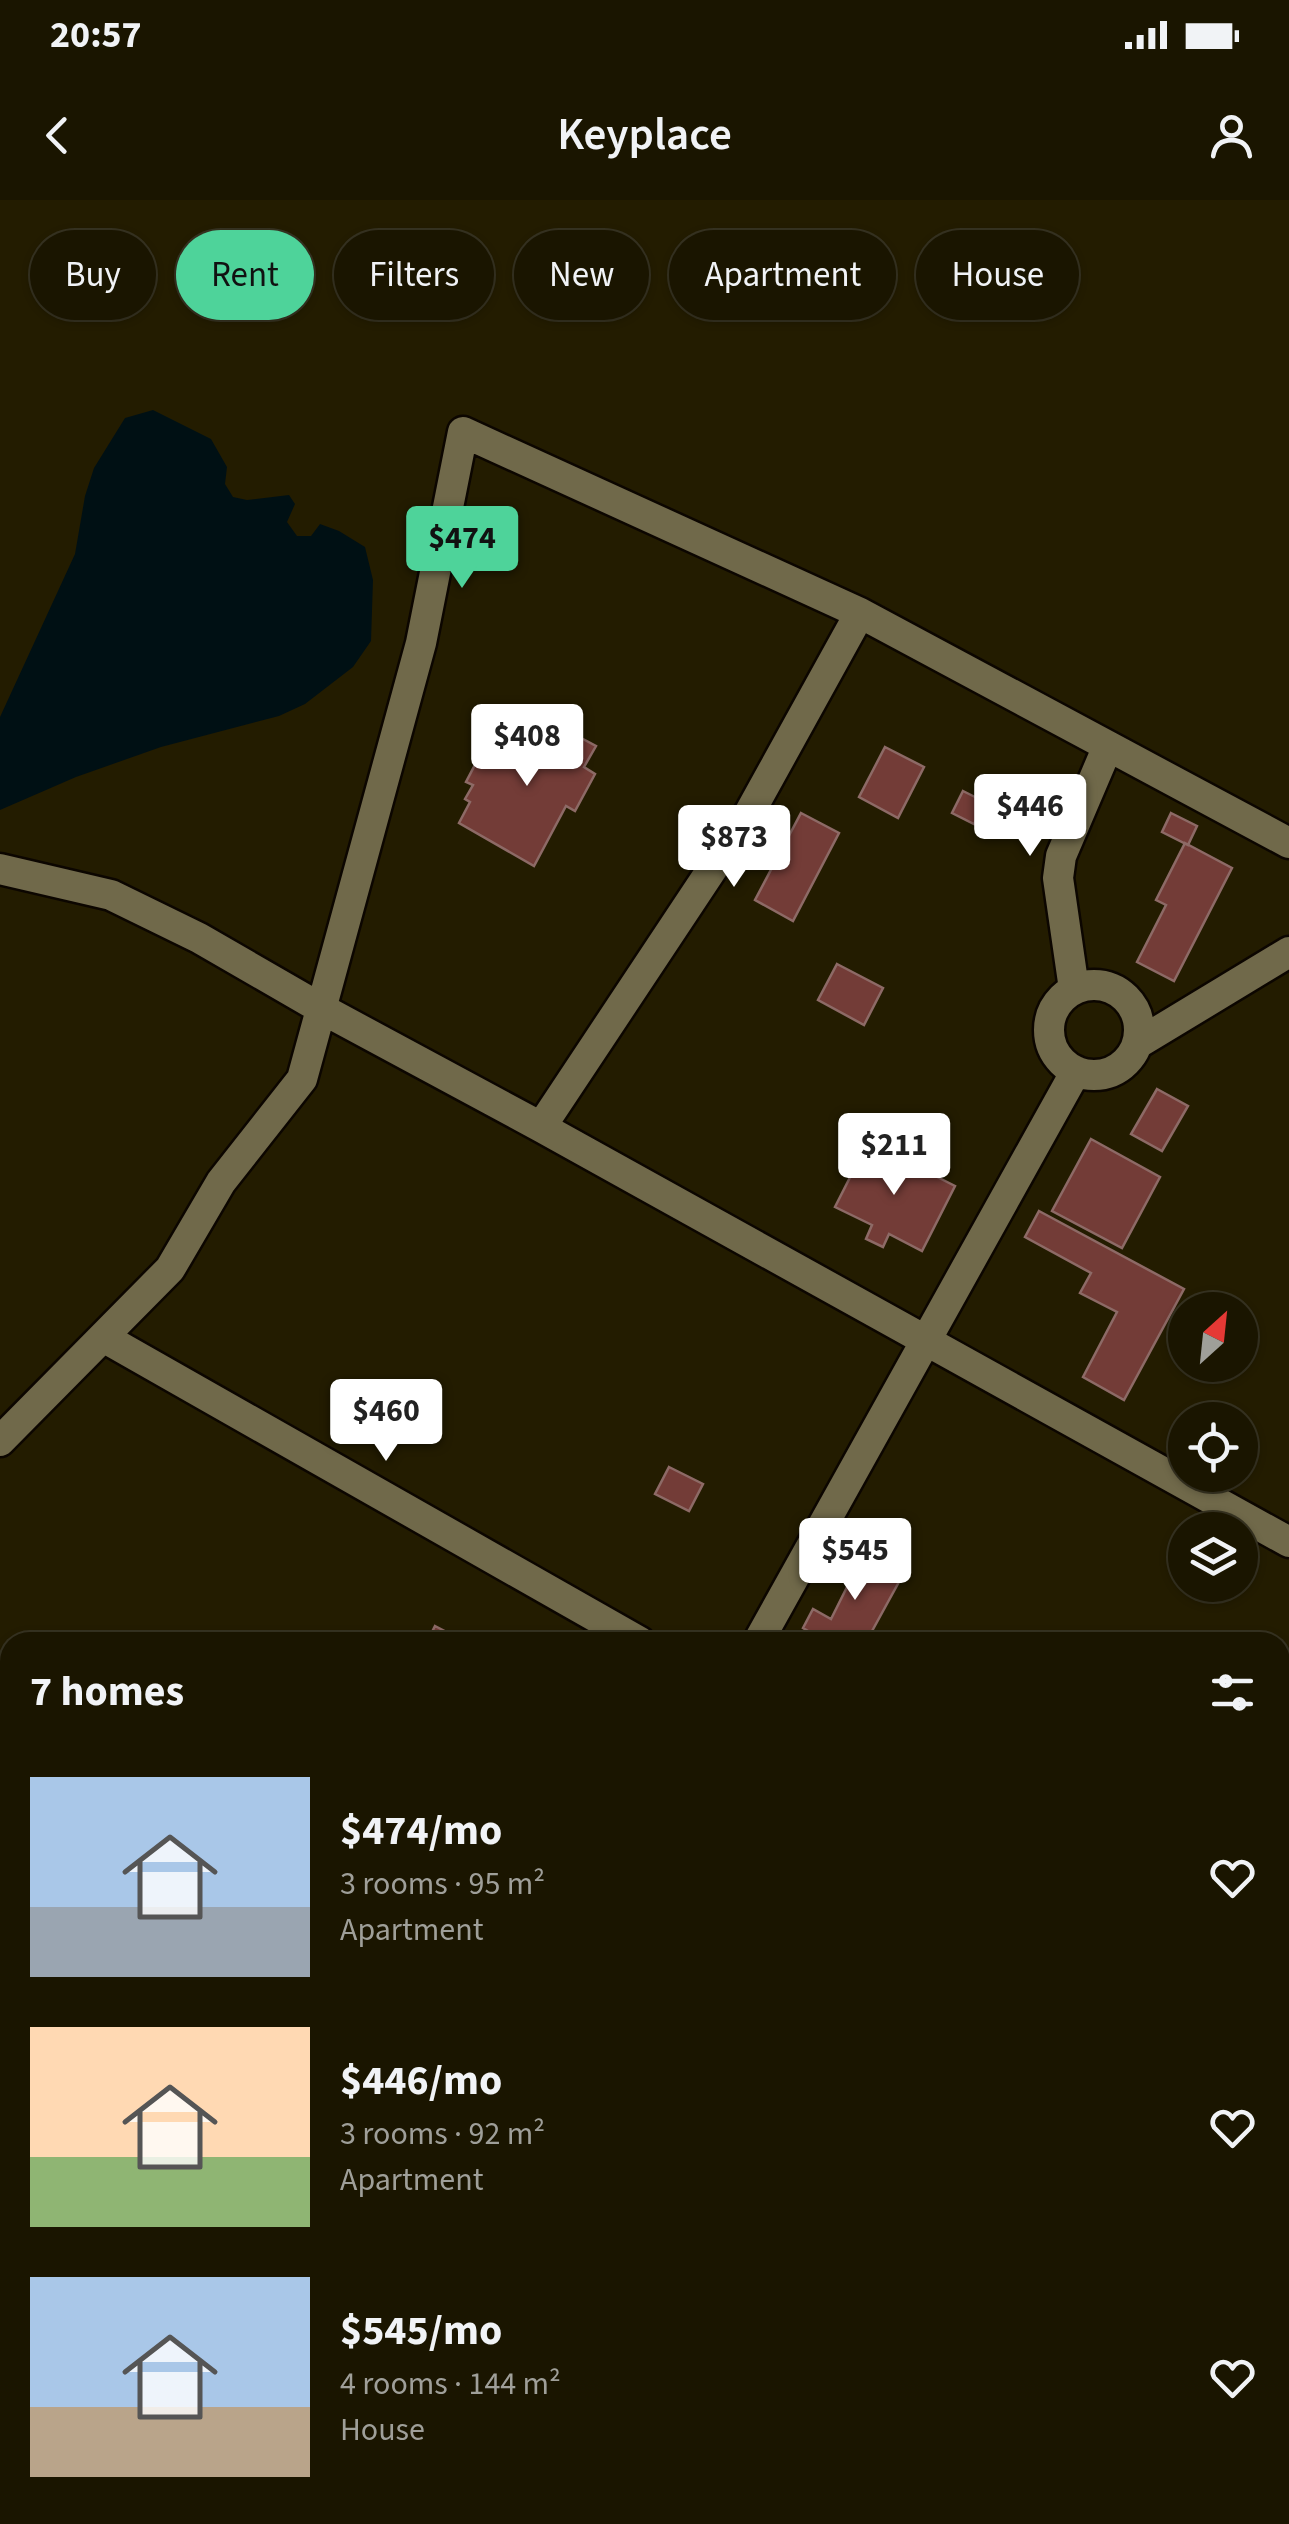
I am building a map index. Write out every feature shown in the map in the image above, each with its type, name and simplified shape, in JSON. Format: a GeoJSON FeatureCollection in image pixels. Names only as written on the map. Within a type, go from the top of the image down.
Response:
{"type":"FeatureCollection","features":[{"type":"Feature","properties":{"kind":"street"},"geometry":{"type":"LineString","coordinates":[[0,1441],[170,1269],[221,1182],[302,1078],[420,643],[463,432],[860,613],[1289,843]]}},
{"type":"Feature","properties":{"kind":"street"},"geometry":{"type":"LineString","coordinates":[[541,1127],[750,812],[860,613]]}},
{"type":"Feature","properties":{"kind":"street"},"geometry":{"type":"LineString","coordinates":[[1074,990],[1058,878],[1061,856],[1108,746]]}},
{"type":"Feature","properties":{"kind":"street"},"geometry":{"type":"LineString","coordinates":[[0,868],[111,895],[199,938],[322,1010],[541,1127],[1289,1542]]}},
{"type":"Feature","properties":{"kind":"street"},"geometry":{"type":"LineString","coordinates":[[1137,1044],[1139,1028],[1128,1001],[1103,986],[1074,990],[1054,1009],[1049,1037],[1063,1063],[1090,1075],[1119,1068],[1137,1044],[1289,952]]}},
{"type":"Feature","properties":{"kind":"street"},"geometry":{"type":"LineString","coordinates":[[764,1632],[1076,1071]]}},
{"type":"Feature","properties":{"kind":"street"},"geometry":{"type":"LineString","coordinates":[[103,1337],[622,1632]]}},
{"type":"Feature","properties":{"kind":"shaded area"},"geometry":{"type":"Polygon","coordinates":[[[153,410],[211,439],[227,467],[225,484],[233,497],[247,500],[289,495],[295,504],[287,522],[297,536],[311,536],[320,524],[365,547],[373,580],[371,641],[353,667],[305,704],[279,716],[161,747],[76,777],[0,810],[0,717],[75,554],[94,468],[125,418],[153,410]]]}},
{"type":"Feature","properties":{"kind":"building"},"geometry":{"type":"Polygon","coordinates":[[[549,721],[596,746],[584,767],[595,774],[575,811],[566,806],[534,866],[459,823],[470,802],[465,799],[473,785],[466,782],[490,736],[498,741],[505,728],[536,745],[549,721]]]}},
{"type":"Feature","properties":{"kind":"building"},"geometry":{"type":"Polygon","coordinates":[[[885,747],[924,767],[898,818],[859,797],[885,747]]]}},
{"type":"Feature","properties":{"kind":"building"},"geometry":{"type":"Polygon","coordinates":[[[963,791],[985,802],[974,824],[952,813],[963,791]]]}},
{"type":"Feature","properties":{"kind":"building"},"geometry":{"type":"Polygon","coordinates":[[[801,813],[839,833],[793,921],[755,900],[801,813]]]}},
{"type":"Feature","properties":{"kind":"building"},"geometry":{"type":"Polygon","coordinates":[[[1171,813],[1197,826],[1188,845],[1162,832],[1171,813]]]}},
{"type":"Feature","properties":{"kind":"building"},"geometry":{"type":"Polygon","coordinates":[[[1185,843],[1232,868],[1174,981],[1137,962],[1166,905],[1156,900],[1185,843]]]}},
{"type":"Feature","properties":{"kind":"building"},"geometry":{"type":"Polygon","coordinates":[[[837,964],[883,988],[864,1025],[818,1000],[837,964]]]}},
{"type":"Feature","properties":{"kind":"building"},"geometry":{"type":"Polygon","coordinates":[[[1157,1089],[1188,1106],[1162,1151],[1131,1134],[1157,1089]]]}},
{"type":"Feature","properties":{"kind":"building"},"geometry":{"type":"Polygon","coordinates":[[[1091,1139],[1160,1177],[1122,1248],[1052,1211],[1091,1139]]]}},
{"type":"Feature","properties":{"kind":"building"},"geometry":{"type":"Polygon","coordinates":[[[868,1142],[955,1186],[922,1251],[889,1234],[883,1247],[866,1239],[872,1225],[835,1207],[868,1142]]]}},
{"type":"Feature","properties":{"kind":"building"},"geometry":{"type":"Polygon","coordinates":[[[1039,1211],[1184,1289],[1168,1292],[1168,1319],[1124,1400],[1083,1377],[1117,1312],[1080,1293],[1091,1273],[1025,1237],[1039,1211]]]}},
{"type":"Feature","properties":{"kind":"building"},"geometry":{"type":"Polygon","coordinates":[[[669,1467],[703,1484],[689,1511],[655,1494],[669,1467]]]}},
{"type":"Feature","properties":{"kind":"building"},"geometry":{"type":"Polygon","coordinates":[[[845,1550],[900,1580],[871,1632],[810,1632],[803,1628],[813,1609],[831,1619],[849,1583],[832,1575],[845,1550]]]}}]}
